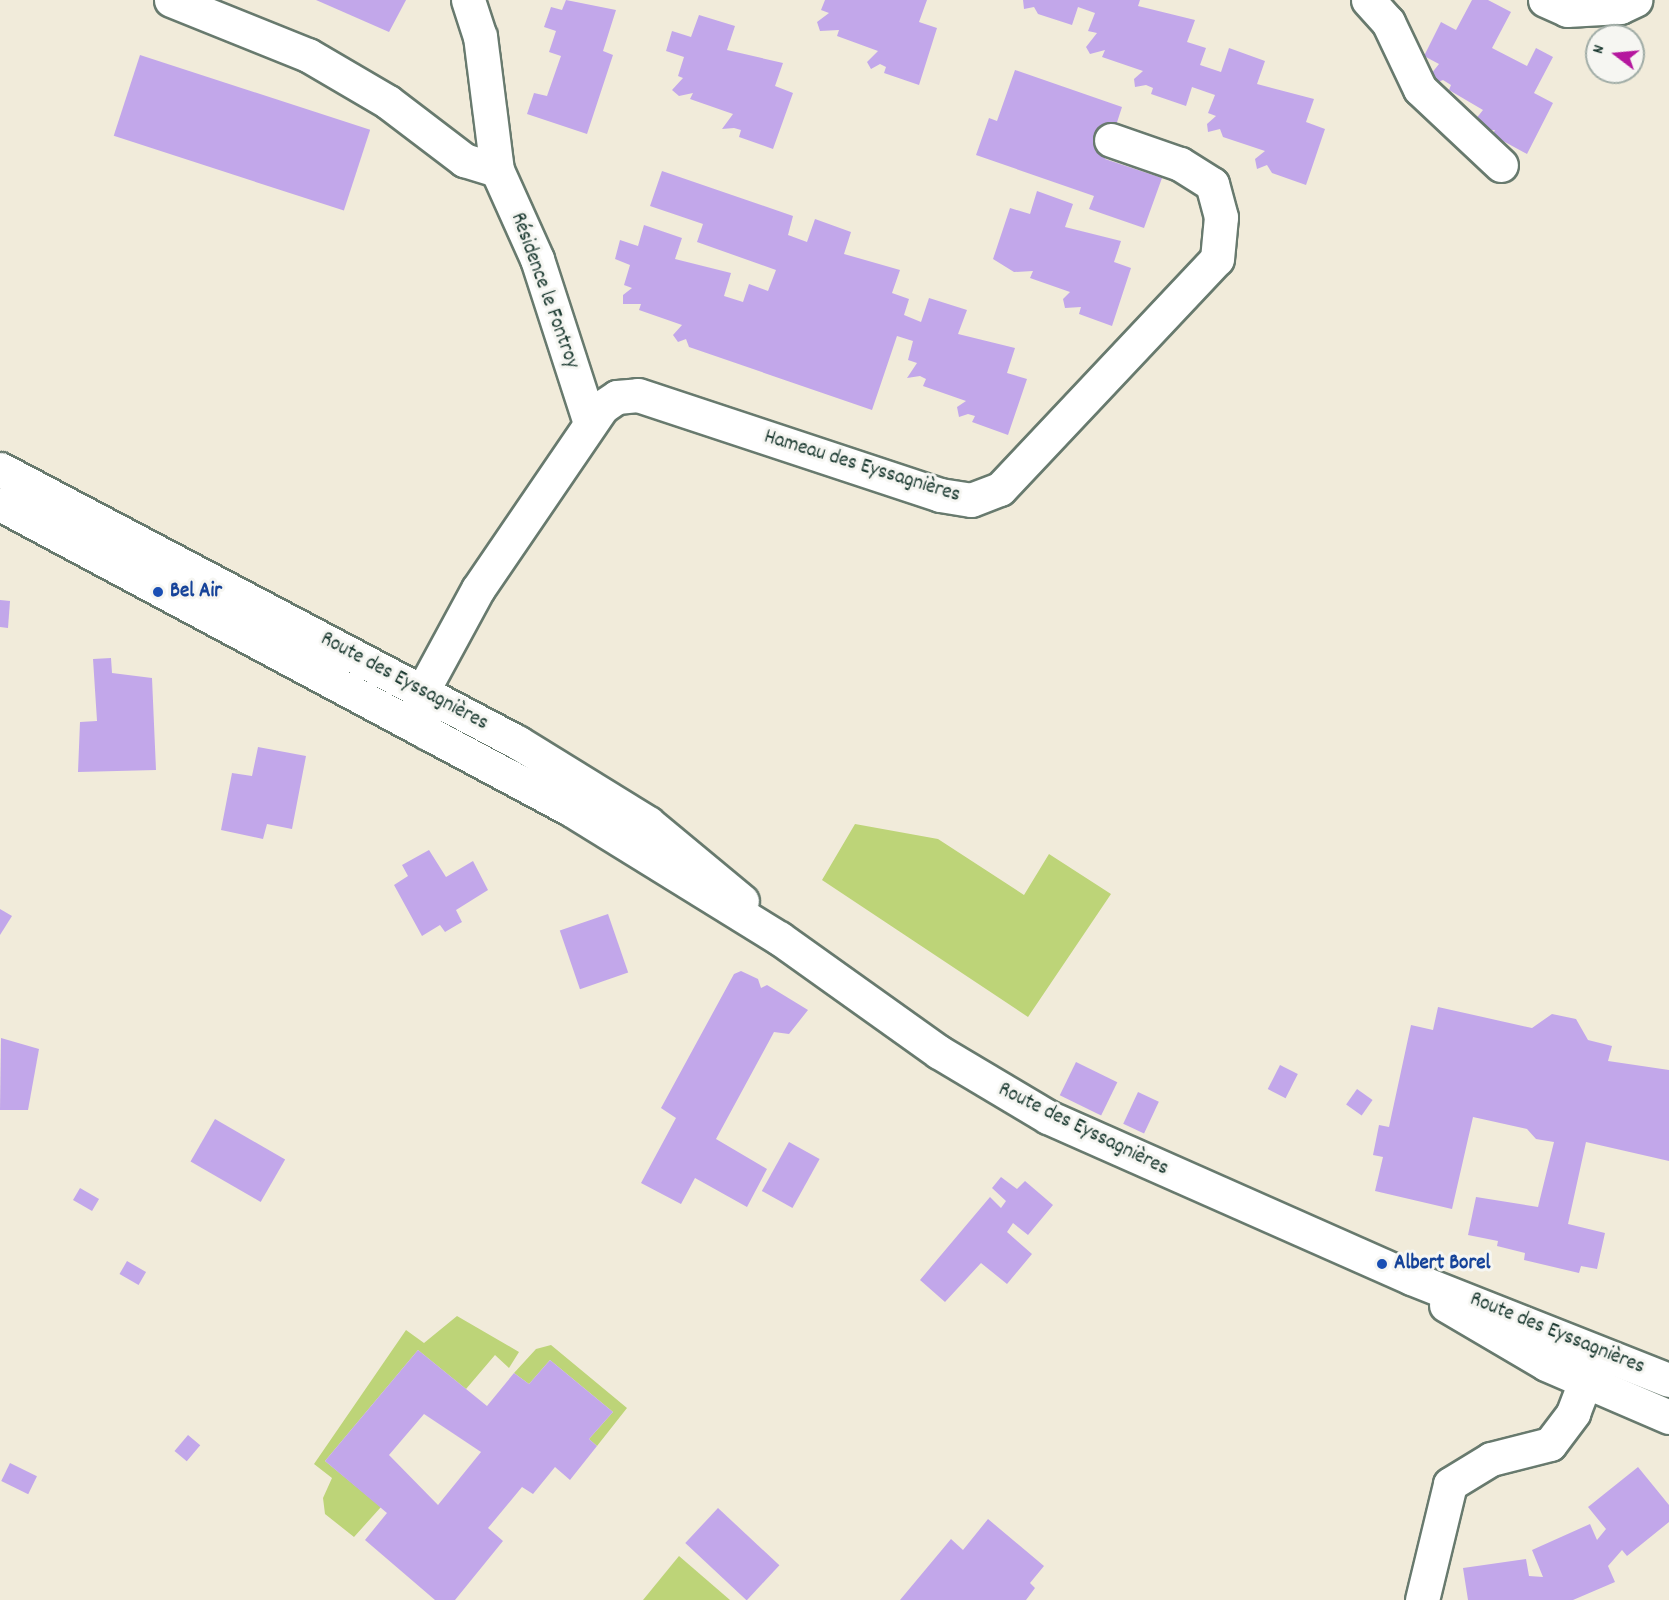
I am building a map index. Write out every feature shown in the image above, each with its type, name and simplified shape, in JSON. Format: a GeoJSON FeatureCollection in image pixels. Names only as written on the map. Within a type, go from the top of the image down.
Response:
{"type":"FeatureCollection","features":[{"type":"Feature","properties":{"kind":"main road"},"geometry":{"type":"LineString","coordinates":[[171,0],[308,55],[388,102],[464,160],[497,170]]}},
{"type":"Feature","properties":{"kind":"main road","name":"Résidence le Fontroy"},"geometry":{"type":"LineString","coordinates":[[468,0],[480,36],[497,170],[537,259],[590,423]]}},
{"type":"Feature","properties":{"kind":"main road"},"geometry":{"type":"LineString","coordinates":[[1368,0],[1388,22],[1420,89],[1501,165]]}},
{"type":"Feature","properties":{"kind":"main road"},"geometry":{"type":"LineString","coordinates":[[1545,0],[1567,10],[1620,8],[1635,0]]}},
{"type":"Feature","properties":{"kind":"main road","name":"Hameau des Eyssagnières"},"geometry":{"type":"LineString","coordinates":[[422,692],[478,589],[590,423],[617,397],[638,395],[940,495],[971,500],[1000,489],[1217,259],[1221,218],[1212,184],[1180,164],[1111,140]]}},
{"type":"Feature","properties":{"kind":"main road","name":"Route des Eyssagnières"},"geometry":{"type":"LineString","coordinates":[[9,477],[422,692],[648,823],[705,865],[780,938]]}},
{"type":"Feature","properties":{"kind":"main road","name":"Route des Eyssagnières"},"geometry":{"type":"LineString","coordinates":[[0,504],[184,606],[570,809],[780,938],[939,1052],[1048,1117],[1411,1278],[1669,1380]]}},
{"type":"Feature","properties":{"kind":"main road"},"geometry":{"type":"LineString","coordinates":[[184,606],[256,626],[396,699],[422,692],[420,707],[427,733]]}},
{"type":"Feature","properties":{"kind":"main road","name":"Route des Eyssagnières"},"geometry":{"type":"LineString","coordinates":[[1411,1278],[1488,1333],[1585,1381],[1669,1417]]}},
{"type":"Feature","properties":{"kind":"main road"},"geometry":{"type":"LineString","coordinates":[[1422,1600],[1450,1484],[1491,1459],[1550,1444],[1573,1413],[1585,1381]]}},
{"type":"Feature","properties":{"kind":"green space"},"geometry":{"type":"Polygon","coordinates":[[[855,824],[938,839],[1024,895],[1049,854],[1111,894],[1028,1017],[822,880],[855,824]]]}},
{"type":"Feature","properties":{"kind":"green space"},"geometry":{"type":"Polygon","coordinates":[[[457,1316],[519,1352],[509,1368],[495,1355],[466,1389],[418,1350],[325,1461],[381,1507],[354,1537],[325,1514],[323,1498],[332,1478],[314,1464],[406,1330],[424,1343],[457,1316]]]}},
{"type":"Feature","properties":{"kind":"green space"},"geometry":{"type":"Polygon","coordinates":[[[551,1345],[627,1408],[597,1446],[589,1439],[613,1412],[550,1360],[529,1384],[514,1373],[536,1349],[551,1345]]]}},
{"type":"Feature","properties":{"kind":"green space"},"geometry":{"type":"Polygon","coordinates":[[[679,1556],[730,1600],[643,1600],[679,1556]]]}},
{"type":"Feature","properties":{"kind":"building"},"geometry":{"type":"Polygon","coordinates":[[[316,0],[406,0],[389,32],[316,0]]]}},
{"type":"Feature","properties":{"kind":"building"},"geometry":{"type":"Polygon","coordinates":[[[566,0],[616,10],[603,51],[613,55],[587,134],[527,114],[534,93],[547,96],[561,56],[549,52],[556,31],[544,27],[551,7],[562,10],[566,0]]]}},
{"type":"Feature","properties":{"kind":"building"},"geometry":{"type":"Polygon","coordinates":[[[825,0],[927,0],[919,22],[937,28],[919,85],[884,73],[886,67],[880,64],[871,69],[867,62],[878,51],[837,36],[839,30],[820,31],[817,22],[829,13],[821,10],[825,0]]]}},
{"type":"Feature","properties":{"kind":"building"},"geometry":{"type":"Polygon","coordinates":[[[1023,0],[1140,0],[1138,6],[1195,20],[1187,42],[1206,48],[1200,65],[1221,72],[1229,48],[1265,61],[1257,84],[1314,99],[1306,122],[1325,129],[1306,185],[1272,173],[1267,165],[1257,169],[1255,159],[1265,151],[1223,137],[1220,129],[1208,132],[1207,124],[1216,116],[1208,113],[1215,95],[1192,87],[1186,106],[1151,94],[1153,88],[1146,85],[1135,87],[1134,79],[1143,71],[1102,57],[1105,50],[1090,54],[1086,47],[1097,33],[1088,31],[1095,13],[1078,7],[1072,25],[1038,14],[1034,7],[1024,9],[1023,0]]]}},
{"type":"Feature","properties":{"kind":"building"},"geometry":{"type":"Polygon","coordinates":[[[1472,0],[1488,0],[1511,12],[1492,48],[1527,66],[1536,48],[1553,57],[1534,93],[1553,103],[1527,154],[1492,135],[1495,130],[1484,131],[1475,120],[1483,110],[1449,90],[1451,85],[1443,80],[1435,83],[1431,74],[1439,64],[1424,56],[1441,22],[1456,30],[1472,0]]]}},
{"type":"Feature","properties":{"kind":"building"},"geometry":{"type":"Polygon","coordinates":[[[699,15],[735,26],[727,50],[783,63],[775,86],[793,93],[773,149],[739,137],[741,130],[722,129],[733,114],[690,99],[693,93],[679,96],[672,90],[683,78],[678,76],[684,57],[666,51],[672,31],[691,37],[699,15]]]}},
{"type":"Feature","properties":{"kind":"building"},"geometry":{"type":"Polygon","coordinates":[[[140,55],[370,130],[344,211],[114,136],[140,55]]]}},
{"type":"Feature","properties":{"kind":"building"},"geometry":{"type":"Polygon","coordinates":[[[1015,70],[1122,107],[1105,159],[1162,178],[1144,228],[1089,209],[1094,196],[976,155],[989,118],[997,121],[1015,70]]]}},
{"type":"Feature","properties":{"kind":"building"},"geometry":{"type":"Polygon","coordinates":[[[662,171],[793,216],[788,235],[807,242],[815,219],[851,232],[844,254],[900,270],[892,293],[909,299],[904,315],[921,322],[929,298],[967,310],[958,334],[1015,348],[1007,373],[1027,379],[1008,435],[972,422],[975,416],[968,414],[959,417],[957,407],[966,401],[923,386],[926,379],[920,376],[907,378],[917,363],[908,360],[913,341],[897,336],[872,410],[689,347],[686,339],[678,342],[673,335],[682,325],[639,310],[641,304],[623,304],[623,295],[632,288],[624,285],[630,265],[615,259],[620,240],[638,246],[644,225],[682,238],[675,259],[731,273],[724,296],[743,302],[749,284],[768,291],[776,270],[697,242],[703,224],[650,206],[662,171]]]}},
{"type":"Feature","properties":{"kind":"building"},"geometry":{"type":"Polygon","coordinates":[[[1037,191],[1073,204],[1065,227],[1121,241],[1114,262],[1131,268],[1112,326],[1079,314],[1081,307],[1065,308],[1063,299],[1070,292],[1030,278],[1033,271],[1014,272],[993,259],[1010,208],[1030,214],[1037,191]]]}},
{"type":"Feature","properties":{"kind":"building"},"geometry":{"type":"Polygon","coordinates":[[[0,600],[10,601],[8,628],[0,627],[0,600]]]}},
{"type":"Feature","properties":{"kind":"building"},"geometry":{"type":"Polygon","coordinates":[[[111,658],[112,673],[152,678],[156,770],[78,772],[80,722],[97,721],[93,659],[111,658]]]}},
{"type":"Feature","properties":{"kind":"building"},"geometry":{"type":"Polygon","coordinates":[[[258,747],[306,756],[292,829],[267,824],[263,839],[221,830],[232,773],[252,776],[258,747]]]}},
{"type":"Feature","properties":{"kind":"building"},"geometry":{"type":"Polygon","coordinates":[[[429,850],[446,877],[473,861],[488,890],[456,910],[462,922],[445,932],[440,925],[422,936],[394,885],[408,876],[402,865],[429,850]]]}},
{"type":"Feature","properties":{"kind":"building"},"geometry":{"type":"Polygon","coordinates":[[[0,909],[12,916],[0,935],[0,909]]]}},
{"type":"Feature","properties":{"kind":"building"},"geometry":{"type":"Polygon","coordinates":[[[608,914],[628,973],[580,989],[560,931],[608,914]]]}},
{"type":"Feature","properties":{"kind":"building"},"geometry":{"type":"Polygon","coordinates":[[[741,971],[758,979],[761,988],[767,985],[808,1010],[789,1034],[774,1032],[716,1139],[767,1169],[747,1207],[695,1178],[681,1204],[641,1183],[676,1118],[661,1108],[734,974],[741,971]]]}},
{"type":"Feature","properties":{"kind":"building"},"geometry":{"type":"Polygon","coordinates":[[[1438,1007],[1532,1028],[1552,1014],[1576,1019],[1588,1040],[1612,1046],[1608,1061],[1669,1070],[1669,1161],[1586,1142],[1568,1224],[1605,1233],[1597,1269],[1581,1266],[1579,1273],[1524,1260],[1525,1253],[1497,1246],[1498,1241],[1468,1235],[1476,1197],[1538,1207],[1554,1142],[1536,1139],[1527,1129],[1473,1117],[1452,1209],[1375,1191],[1383,1157],[1373,1155],[1379,1125],[1389,1127],[1411,1025],[1433,1030],[1438,1007]]]}},
{"type":"Feature","properties":{"kind":"building"},"geometry":{"type":"Polygon","coordinates":[[[1,1038],[39,1049],[28,1110],[0,1110],[1,1038]]]}},
{"type":"Feature","properties":{"kind":"building"},"geometry":{"type":"Polygon","coordinates":[[[1076,1062],[1117,1082],[1101,1115],[1060,1095],[1076,1062]]]}},
{"type":"Feature","properties":{"kind":"building"},"geometry":{"type":"Polygon","coordinates":[[[1280,1065],[1298,1074],[1286,1098],[1268,1089],[1280,1065]]]}},
{"type":"Feature","properties":{"kind":"building"},"geometry":{"type":"Polygon","coordinates":[[[1357,1089],[1373,1100],[1362,1115],[1346,1105],[1357,1089]]]}},
{"type":"Feature","properties":{"kind":"building"},"geometry":{"type":"Polygon","coordinates":[[[1138,1092],[1159,1102],[1144,1133],[1123,1124],[1138,1092]]]}},
{"type":"Feature","properties":{"kind":"building"},"geometry":{"type":"Polygon","coordinates":[[[215,1119],[285,1160],[261,1202],[190,1161],[215,1119]]]}},
{"type":"Feature","properties":{"kind":"building"},"geometry":{"type":"Polygon","coordinates":[[[789,1142],[820,1159],[792,1208],[762,1191],[789,1142]]]}},
{"type":"Feature","properties":{"kind":"building"},"geometry":{"type":"Polygon","coordinates":[[[1001,1177],[1017,1189],[1025,1181],[1053,1205],[1028,1235],[1013,1223],[1007,1232],[1032,1254],[1007,1284],[981,1263],[945,1302],[920,1280],[990,1197],[1001,1208],[1006,1201],[992,1188],[1001,1177]]]}},
{"type":"Feature","properties":{"kind":"building"},"geometry":{"type":"Polygon","coordinates":[[[80,1188],[99,1199],[92,1211],[73,1200],[80,1188]]]}},
{"type":"Feature","properties":{"kind":"building"},"geometry":{"type":"Polygon","coordinates":[[[127,1261],[146,1272],[139,1285],[120,1274],[127,1261]]]}},
{"type":"Feature","properties":{"kind":"building"},"geometry":{"type":"Polygon","coordinates":[[[418,1350],[487,1406],[514,1373],[529,1384],[550,1360],[613,1412],[589,1439],[597,1446],[570,1480],[555,1467],[533,1494],[522,1487],[488,1528],[503,1541],[455,1600],[435,1600],[365,1540],[387,1513],[325,1461],[418,1350]],[[424,1414],[389,1455],[438,1505],[481,1452],[424,1414]]]}},
{"type":"Feature","properties":{"kind":"building"},"geometry":{"type":"Polygon","coordinates":[[[188,1435],[200,1445],[187,1461],[175,1451],[188,1435]]]}},
{"type":"Feature","properties":{"kind":"building"},"geometry":{"type":"Polygon","coordinates":[[[10,1463],[37,1476],[28,1494],[1,1481],[10,1463]]]}},
{"type":"Feature","properties":{"kind":"building"},"geometry":{"type":"Polygon","coordinates":[[[1638,1467],[1669,1505],[1669,1522],[1627,1556],[1622,1550],[1608,1566],[1615,1582],[1573,1600],[1468,1600],[1463,1568],[1526,1559],[1529,1576],[1543,1577],[1532,1550],[1590,1524],[1597,1540],[1606,1529],[1588,1507],[1638,1467]]]}},
{"type":"Feature","properties":{"kind":"building"},"geometry":{"type":"Polygon","coordinates":[[[718,1508],[779,1565],[746,1600],[685,1543],[718,1508]]]}},
{"type":"Feature","properties":{"kind":"building"},"geometry":{"type":"Polygon","coordinates":[[[988,1519],[1044,1566],[1030,1583],[1035,1588],[1026,1600],[900,1600],[951,1539],[963,1550],[988,1519]]]}},
{"type":"Feature","properties":{"kind":"place","name":"Bel Air"},"geometry":{"type":"Point","coordinates":[158,592]}},
{"type":"Feature","properties":{"kind":"place","name":"Albert Borel"},"geometry":{"type":"Point","coordinates":[1382,1264]}}]}
